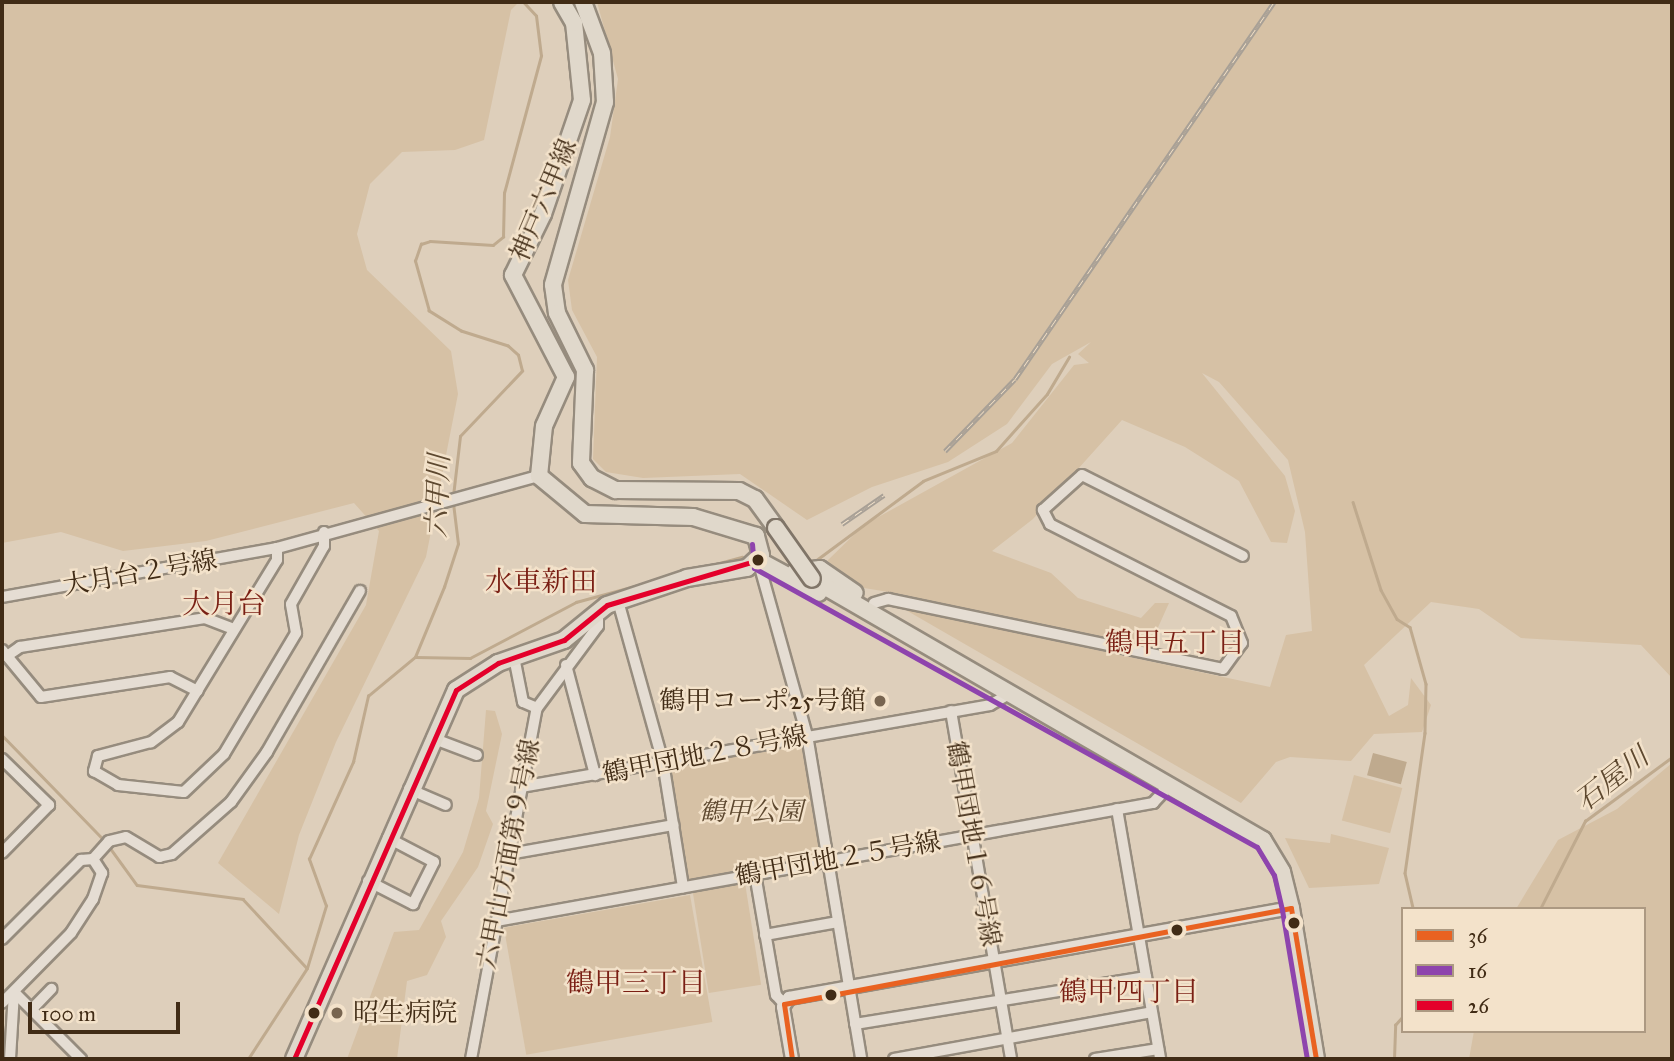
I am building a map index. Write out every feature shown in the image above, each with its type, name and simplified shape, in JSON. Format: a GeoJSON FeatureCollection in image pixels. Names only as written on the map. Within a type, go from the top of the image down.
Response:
{"type":"FeatureCollection","features":[{"type":"Feature","properties":{"kind":"main road","name":"神戸六甲線"},"geometry":{"type":"LineString","coordinates":[[540,476],[544,426],[566,377],[513,275],[539,226],[582,100],[574,23],[562,2]]}},
{"type":"Feature","properties":{"kind":"main road"},"geometry":{"type":"LineString","coordinates":[[583,2],[602,53],[605,102],[553,271],[557,313],[585,370],[581,463],[592,478],[616,490],[739,491],[755,499],[812,579],[1009,694],[1171,784],[1263,840],[1282,872],[1291,908],[1316,1059]]}},
{"type":"Feature","properties":{"kind":"main road"},"geometry":{"type":"LineString","coordinates":[[294,1059],[431,737],[461,686],[514,657],[558,643],[598,611],[618,601],[688,578],[747,568],[758,560],[761,546],[752,534],[693,517],[601,519],[559,498],[540,476]]}},
{"type":"Feature","properties":{"kind":"main road"},"geometry":{"type":"LineString","coordinates":[[758,560],[786,573],[985,688],[1009,694]]}},
{"type":"Feature","properties":{"kind":"main road"},"geometry":{"type":"LineString","coordinates":[[786,573],[820,569],[975,662],[1009,694]]}},
{"type":"Feature","properties":{"kind":"street"},"geometry":{"type":"LineString","coordinates":[[874,603],[888,599],[1223,669],[1242,643],[1231,616],[1050,524],[1043,510],[1082,475],[1243,556]]}},
{"type":"Feature","properties":{"kind":"street","name":"大月台２号線"},"geometry":{"type":"LineString","coordinates":[[2,597],[277,548],[360,520],[540,476]]}},
{"type":"Feature","properties":{"kind":"street"},"geometry":{"type":"LineString","coordinates":[[277,548],[277,560],[198,691],[167,733],[98,756],[94,771],[118,785],[184,792],[224,754],[296,633],[291,604],[324,546],[324,532]]}},
{"type":"Feature","properties":{"kind":"street"},"geometry":{"type":"LineString","coordinates":[[758,560],[807,736],[861,1059]]}},
{"type":"Feature","properties":{"kind":"street"},"geometry":{"type":"LineString","coordinates":[[2,939],[81,860],[93,859],[106,845],[126,836],[159,857],[172,854],[230,802],[267,752],[360,591]]}},
{"type":"Feature","properties":{"kind":"street"},"geometry":{"type":"LineString","coordinates":[[618,601],[663,762],[683,887]]}},
{"type":"Feature","properties":{"kind":"street"},"geometry":{"type":"LineString","coordinates":[[537,708],[566,665],[598,626],[598,611]]}},
{"type":"Feature","properties":{"kind":"street"},"geometry":{"type":"LineString","coordinates":[[198,691],[170,677],[41,697],[4,653],[20,648],[205,618],[233,629]]}},
{"type":"Feature","properties":{"kind":"street","name":"六甲山方面第９号線"},"geometry":{"type":"LineString","coordinates":[[471,1059],[537,708],[523,702],[514,657]]}},
{"type":"Feature","properties":{"kind":"street"},"geometry":{"type":"LineString","coordinates":[[566,665],[594,775]]}},
{"type":"Feature","properties":{"kind":"street","name":"鶴甲団地２８号線"},"geometry":{"type":"LineString","coordinates":[[522,787],[990,705],[1009,694]]}},
{"type":"Feature","properties":{"kind":"street","name":"鶴甲団地１６号線"},"geometry":{"type":"LineString","coordinates":[[951,711],[1010,1059]]}},
{"type":"Feature","properties":{"kind":"street"},"geometry":{"type":"LineString","coordinates":[[431,737],[477,755]]}},
{"type":"Feature","properties":{"kind":"street"},"geometry":{"type":"LineString","coordinates":[[2,853],[49,805],[4,766]]}},
{"type":"Feature","properties":{"kind":"street","name":"鶴甲団地２５号線"},"geometry":{"type":"LineString","coordinates":[[496,921],[1153,803],[1171,784]]}},
{"type":"Feature","properties":{"kind":"street"},"geometry":{"type":"LineString","coordinates":[[409,789],[446,805]]}},
{"type":"Feature","properties":{"kind":"street"},"geometry":{"type":"LineString","coordinates":[[1095,1059],[1159,1054],[1117,809]]}},
{"type":"Feature","properties":{"kind":"street"},"geometry":{"type":"LineString","coordinates":[[509,854],[673,825]]}},
{"type":"Feature","properties":{"kind":"street"},"geometry":{"type":"LineString","coordinates":[[368,880],[413,904],[434,862],[387,837]]}},
{"type":"Feature","properties":{"kind":"street"},"geometry":{"type":"LineString","coordinates":[[2,1003],[71,933],[93,899],[102,873],[93,859]]}},
{"type":"Feature","properties":{"kind":"street"},"geometry":{"type":"LineString","coordinates":[[755,874],[765,935],[784,1004],[792,1059]]}},
{"type":"Feature","properties":{"kind":"street"},"geometry":{"type":"LineString","coordinates":[[784,1004],[849,988],[1291,908]]}},
{"type":"Feature","properties":{"kind":"street"},"geometry":{"type":"LineString","coordinates":[[765,935],[838,922]]}},
{"type":"Feature","properties":{"kind":"street"},"geometry":{"type":"LineString","coordinates":[[855,1024],[1146,977]]}},
{"type":"Feature","properties":{"kind":"street"},"geometry":{"type":"LineString","coordinates":[[32,1009],[51,989]]}},
{"type":"Feature","properties":{"kind":"street"},"geometry":{"type":"LineString","coordinates":[[14,992],[81,1059]]}},
{"type":"Feature","properties":{"kind":"street"},"geometry":{"type":"LineString","coordinates":[[10,1059],[15,1015],[14,992]]}},
{"type":"Feature","properties":{"kind":"street"},"geometry":{"type":"LineString","coordinates":[[894,1059],[1152,1012]]}},
{"type":"Feature","properties":{"kind":"green space"},"geometry":{"type":"Polygon","coordinates":[[[2,2],[519,2],[511,10],[484,140],[455,150],[402,152],[370,184],[357,234],[367,270],[451,351],[458,394],[426,557],[336,742],[299,835],[279,914],[218,863],[366,605],[379,531],[354,503],[206,541],[123,551],[61,532],[2,543],[2,2]]]}},
{"type":"Feature","properties":{"kind":"green space"},"geometry":{"type":"Polygon","coordinates":[[[597,2],[1672,2],[1672,678],[1641,645],[1521,638],[1479,609],[1431,602],[1364,665],[1389,716],[1408,705],[1411,678],[1431,705],[1422,732],[1374,734],[1351,761],[1290,757],[1276,762],[1241,803],[904,609],[1270,687],[1286,635],[1312,631],[1305,532],[1288,460],[1219,382],[1202,373],[1285,476],[1295,511],[1287,543],[1271,542],[1239,481],[1185,447],[1122,420],[1033,519],[992,551],[1051,573],[1078,598],[1141,618],[1155,603],[1169,603],[1151,643],[1162,654],[908,604],[901,594],[864,588],[836,572],[827,561],[864,525],[1012,443],[1074,365],[1089,363],[1078,354],[1091,342],[1052,364],[1007,424],[948,462],[872,487],[807,520],[740,474],[643,478],[606,472],[593,459],[597,357],[572,310],[568,280],[610,137],[618,79],[597,2]]]}},
{"type":"Feature","properties":{"kind":"green space"},"geometry":{"type":"Polygon","coordinates":[[[486,710],[495,711],[502,734],[486,811],[493,824],[478,867],[441,921],[446,937],[427,975],[407,981],[397,1059],[347,1059],[394,932],[419,930],[463,852],[479,798],[486,710]]]}},
{"type":"Feature","properties":{"kind":"green space","name":"鶴甲公園"},"geometry":{"type":"Polygon","coordinates":[[[802,745],[820,854],[688,881],[671,774],[676,767],[802,745]]]}},
{"type":"Feature","properties":{"kind":"green space"},"geometry":{"type":"Polygon","coordinates":[[[1672,763],[1672,1059],[1469,1059],[1474,1033],[1646,1033],[1646,907],[1517,907],[1558,840],[1617,809],[1672,763]]]}},
{"type":"Feature","properties":{"kind":"green space"},"geometry":{"type":"Polygon","coordinates":[[[1354,775],[1402,788],[1390,833],[1342,820],[1354,775]]]}},
{"type":"Feature","properties":{"kind":"green space"},"geometry":{"type":"Polygon","coordinates":[[[1331,834],[1389,848],[1379,884],[1309,888],[1285,838],[1330,843],[1331,834]]]}},
{"type":"Feature","properties":{"kind":"green space"},"geometry":{"type":"Polygon","coordinates":[[[745,883],[761,985],[709,993],[693,891],[745,883]]]}},
{"type":"Feature","properties":{"kind":"green space"},"geometry":{"type":"Polygon","coordinates":[[[690,895],[712,1022],[526,1055],[504,928],[690,895]]]}},
{"type":"Feature","properties":{"kind":"shaded area"},"geometry":{"type":"Polygon","coordinates":[[[1373,753],[1407,762],[1401,784],[1367,775],[1373,753]]]}},
{"type":"Feature","properties":{"kind":"waterway","name":"六甲川"},"geometry":{"type":"LineString","coordinates":[[453,496],[460,436],[522,371],[518,355],[508,346],[461,331],[429,311],[415,261],[421,244],[430,241],[493,245],[503,237],[504,193],[541,56],[536,16],[523,2]]}},
{"type":"Feature","properties":{"kind":"waterway"},"geometry":{"type":"LineString","coordinates":[[815,561],[923,481],[996,451],[1047,394],[1069,357]]}},
{"type":"Feature","properties":{"kind":"waterway"},"geometry":{"type":"LineString","coordinates":[[1353,502],[1381,590],[1397,619],[1410,627],[1426,684],[1425,733],[1405,873],[1413,907]]}},
{"type":"Feature","properties":{"kind":"waterway","name":"六甲川"},"geometry":{"type":"LineString","coordinates":[[248,1059],[307,968],[326,906],[309,859],[353,762],[368,696],[415,657],[444,587],[458,544],[453,503]]}},
{"type":"Feature","properties":{"kind":"waterway"},"geometry":{"type":"LineString","coordinates":[[416,657],[470,658],[576,602],[742,557]]}},
{"type":"Feature","properties":{"kind":"waterway"},"geometry":{"type":"LineString","coordinates":[[2,735],[104,840]]}},
{"type":"Feature","properties":{"kind":"waterway","name":"石屋川"},"geometry":{"type":"LineString","coordinates":[[1541,907],[1585,821],[1672,757]]}},
{"type":"Feature","properties":{"kind":"waterway"},"geometry":{"type":"LineString","coordinates":[[108,845],[137,885],[243,899],[307,968]]}},
{"type":"Feature","properties":{"kind":"waterway","name":"石屋川"},"geometry":{"type":"LineString","coordinates":[[1394,1059],[1395,1025],[1401,1018]]}},
{"type":"Feature","properties":{"kind":"railway"},"geometry":{"type":"LineString","coordinates":[[945,451],[1015,379],[1274,2]]}},
{"type":"Feature","properties":{"kind":"railway"},"geometry":{"type":"LineString","coordinates":[[842,524],[884,495]]}},
{"type":"Feature","properties":{"kind":"transit line","name":"16"},"geometry":{"type":"LineString","coordinates":[[752,544],[754,568],[1257,847],[1274,875],[1307,1059]]}},
{"type":"Feature","properties":{"kind":"transit line","name":"26"},"geometry":{"type":"LineString","coordinates":[[294,1059],[456,690],[498,663],[564,640],[607,605],[758,560]]}},
{"type":"Feature","properties":{"kind":"transit line","name":"36"},"geometry":{"type":"LineString","coordinates":[[1291,908],[1316,1059]]}},
{"type":"Feature","properties":{"kind":"transit line","name":"36"},"geometry":{"type":"LineString","coordinates":[[784,1004],[1291,908]]}},
{"type":"Feature","properties":{"kind":"transit line","name":"36"},"geometry":{"type":"LineString","coordinates":[[784,1004],[792,1059]]}},
{"type":"Feature","properties":{"kind":"place","name":"鶴甲コーポ25号館"},"geometry":{"type":"Point","coordinates":[880,701]}},
{"type":"Feature","properties":{"kind":"place","name":"昭生病院"},"geometry":{"type":"Point","coordinates":[337,1013]}},
{"type":"Feature","properties":{"kind":"district","name":"水車新田"},"geometry":{"type":"Point","coordinates":[541,582]}},
{"type":"Feature","properties":{"kind":"district","name":"大月台"},"geometry":{"type":"Point","coordinates":[224,604]}},
{"type":"Feature","properties":{"kind":"district","name":"鶴甲五丁目"},"geometry":{"type":"Point","coordinates":[1175,643]}},
{"type":"Feature","properties":{"kind":"district","name":"鶴甲三丁目"},"geometry":{"type":"Point","coordinates":[636,983]}},
{"type":"Feature","properties":{"kind":"district","name":"鶴甲四丁目"},"geometry":{"type":"Point","coordinates":[1129,992]}}]}
